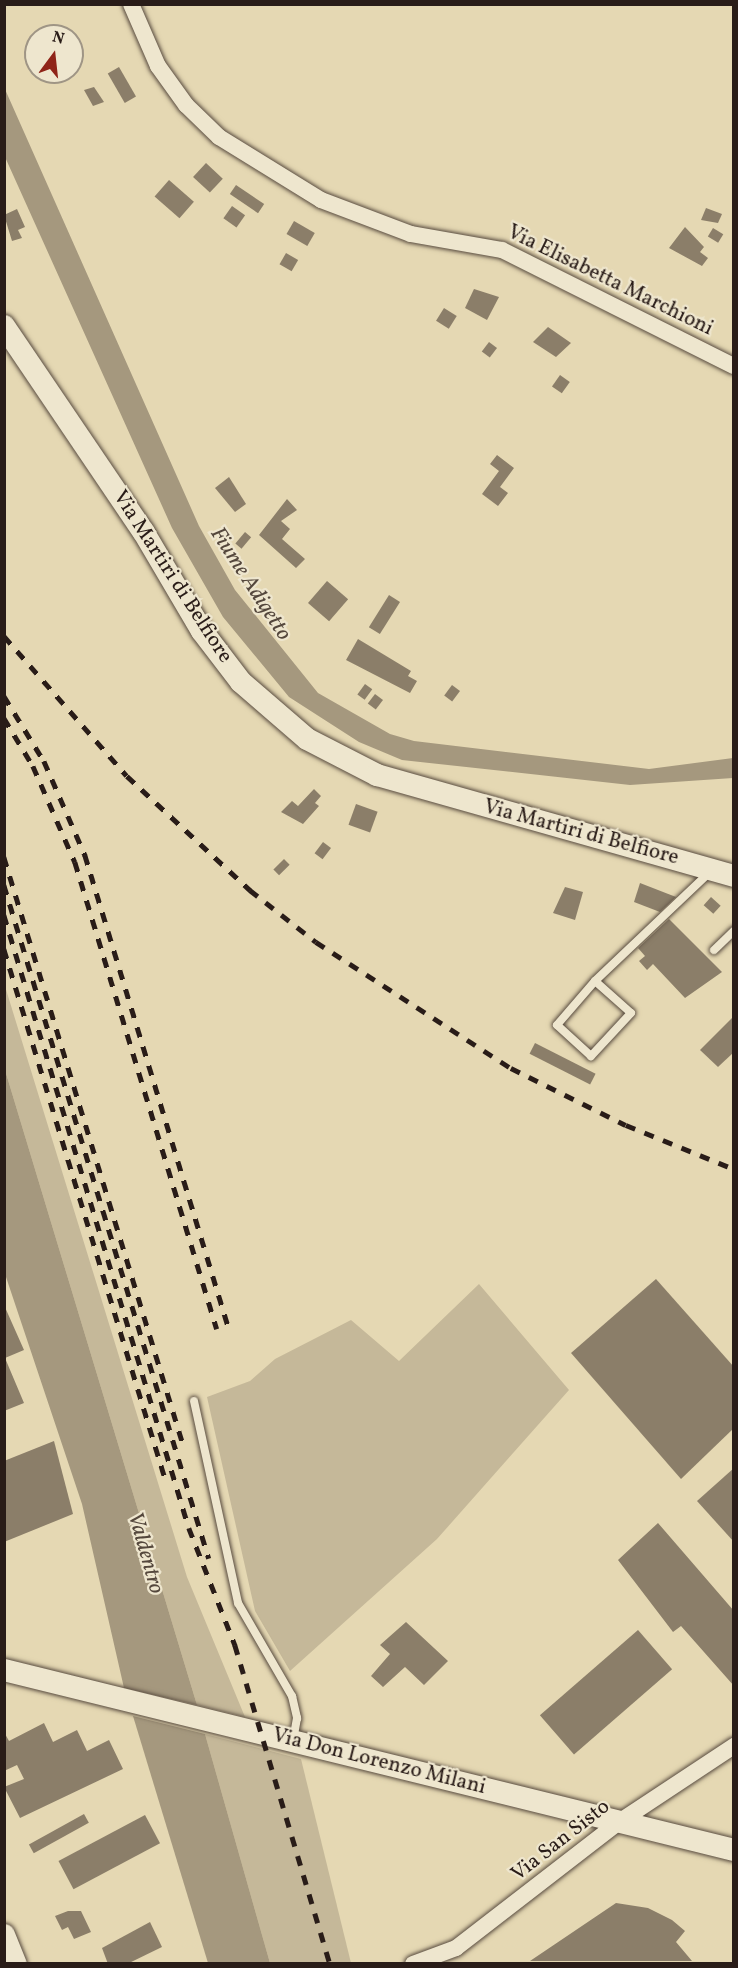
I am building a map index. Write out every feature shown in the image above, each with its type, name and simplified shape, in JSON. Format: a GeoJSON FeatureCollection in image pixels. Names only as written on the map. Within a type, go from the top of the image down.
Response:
{"type":"FeatureCollection","features":[{"type":"Feature","properties":{"kind":"street","name":"Via Elisabetta Marchioni"},"geometry":{"type":"LineString","coordinates":[[131,4],[158,66],[186,105],[219,137],[321,200],[411,234],[502,250],[734,366]]}},
{"type":"Feature","properties":{"kind":"street","name":"Via Martiri di Belfiore"},"geometry":{"type":"LineString","coordinates":[[4,326],[143,531],[202,631],[241,682],[307,739],[377,775],[734,876]]}},
{"type":"Feature","properties":{"kind":"street","name":"Via Don Lorenzo Milani"},"geometry":{"type":"LineString","coordinates":[[11,1674],[203,1721],[293,1740],[734,1850]]}},
{"type":"Feature","properties":{"kind":"street","name":"Via San Sisto"},"geometry":{"type":"LineString","coordinates":[[413,1964],[456,1948],[619,1822],[734,1746]]}},
{"type":"Feature","properties":{"kind":"street"},"geometry":{"type":"LineString","coordinates":[[4,1935],[16,1964]]}},
{"type":"Feature","properties":{"kind":"lane"},"geometry":{"type":"LineString","coordinates":[[595,981],[631,1013],[591,1056],[557,1025],[595,981],[712,869]]}},
{"type":"Feature","properties":{"kind":"lane"},"geometry":{"type":"LineString","coordinates":[[714,950],[734,931]]}},
{"type":"Feature","properties":{"kind":"lane"},"geometry":{"type":"LineString","coordinates":[[194,1401],[238,1603],[292,1696],[297,1718],[293,1740]]}},
{"type":"Feature","properties":{"kind":"shaded area"},"geometry":{"type":"Polygon","coordinates":[[[4,983],[187,1577],[245,1717],[197,1705],[5,1070],[4,983]]]}},
{"type":"Feature","properties":{"kind":"shaded area"},"geometry":{"type":"Polygon","coordinates":[[[479,1284],[569,1390],[437,1539],[290,1671],[255,1611],[207,1397],[250,1381],[275,1359],[351,1320],[399,1361],[479,1284]]]}},
{"type":"Feature","properties":{"kind":"shaded area"},"geometry":{"type":"Polygon","coordinates":[[[205,1734],[301,1759],[351,1963],[270,1963],[205,1734]]]}},
{"type":"Feature","properties":{"kind":"water"},"geometry":{"type":"Polygon","coordinates":[[[4,87],[199,526],[235,590],[318,693],[390,734],[414,741],[649,769],[733,758],[733,778],[630,785],[402,760],[359,742],[289,697],[223,617],[172,528],[5,157],[4,87]]]}},
{"type":"Feature","properties":{"kind":"water","name":"Valdentro"},"geometry":{"type":"Polygon","coordinates":[[[5,1070],[197,1705],[124,1688],[82,1504],[5,1274],[5,1070]]]}},
{"type":"Feature","properties":{"kind":"water"},"geometry":{"type":"Polygon","coordinates":[[[133,1716],[205,1734],[270,1963],[208,1963],[133,1716]]]}},
{"type":"Feature","properties":{"kind":"building"},"geometry":{"type":"Polygon","coordinates":[[[119,67],[136,96],[125,103],[108,74],[119,67]]]}},
{"type":"Feature","properties":{"kind":"building"},"geometry":{"type":"Polygon","coordinates":[[[94,87],[104,102],[93,106],[84,90],[94,87]]]}},
{"type":"Feature","properties":{"kind":"building"},"geometry":{"type":"Polygon","coordinates":[[[206,163],[223,179],[210,193],[193,177],[206,163]]]}},
{"type":"Feature","properties":{"kind":"building"},"geometry":{"type":"Polygon","coordinates":[[[169,180],[194,202],[179,218],[155,197],[169,180]]]}},
{"type":"Feature","properties":{"kind":"building"},"geometry":{"type":"Polygon","coordinates":[[[236,185],[264,204],[258,213],[230,194],[236,185]]]}},
{"type":"Feature","properties":{"kind":"building"},"geometry":{"type":"Polygon","coordinates":[[[232,206],[245,215],[237,227],[223,218],[232,206]]]}},
{"type":"Feature","properties":{"kind":"building"},"geometry":{"type":"Polygon","coordinates":[[[706,208],[722,214],[718,223],[701,220],[706,208]]]}},
{"type":"Feature","properties":{"kind":"building"},"geometry":{"type":"Polygon","coordinates":[[[17,209],[25,227],[18,230],[22,238],[12,241],[4,215],[17,209]]]}},
{"type":"Feature","properties":{"kind":"building"},"geometry":{"type":"Polygon","coordinates":[[[294,221],[315,233],[307,246],[286,234],[294,221]]]}},
{"type":"Feature","properties":{"kind":"building"},"geometry":{"type":"Polygon","coordinates":[[[685,227],[704,247],[700,252],[708,258],[702,266],[669,248],[685,227]]]}},
{"type":"Feature","properties":{"kind":"building"},"geometry":{"type":"Polygon","coordinates":[[[713,228],[723,234],[718,243],[708,237],[713,228]]]}},
{"type":"Feature","properties":{"kind":"building"},"geometry":{"type":"Polygon","coordinates":[[[286,253],[298,260],[292,271],[280,264],[286,253]]]}},
{"type":"Feature","properties":{"kind":"building"},"geometry":{"type":"Polygon","coordinates":[[[474,289],[499,297],[487,320],[465,308],[474,289]]]}},
{"type":"Feature","properties":{"kind":"building"},"geometry":{"type":"Polygon","coordinates":[[[444,308],[457,316],[449,329],[436,321],[444,308]]]}},
{"type":"Feature","properties":{"kind":"building"},"geometry":{"type":"Polygon","coordinates":[[[548,327],[571,343],[556,357],[533,342],[548,327]]]}},
{"type":"Feature","properties":{"kind":"building"},"geometry":{"type":"Polygon","coordinates":[[[489,342],[497,348],[490,358],[482,352],[489,342]]]}},
{"type":"Feature","properties":{"kind":"building"},"geometry":{"type":"Polygon","coordinates":[[[560,375],[570,382],[562,393],[552,386],[560,375]]]}},
{"type":"Feature","properties":{"kind":"building"},"geometry":{"type":"Polygon","coordinates":[[[497,455],[514,468],[500,487],[508,493],[498,506],[482,494],[499,471],[490,464],[497,455]]]}},
{"type":"Feature","properties":{"kind":"building"},"geometry":{"type":"Polygon","coordinates":[[[229,477],[246,504],[235,512],[215,488],[229,477]]]}},
{"type":"Feature","properties":{"kind":"building"},"geometry":{"type":"Polygon","coordinates":[[[287,499],[297,510],[281,521],[290,529],[282,539],[305,559],[296,568],[259,535],[287,499]]]}},
{"type":"Feature","properties":{"kind":"building"},"geometry":{"type":"Polygon","coordinates":[[[245,532],[251,537],[241,549],[235,543],[245,532]]]}},
{"type":"Feature","properties":{"kind":"building"},"geometry":{"type":"Polygon","coordinates":[[[327,581],[348,599],[329,621],[308,603],[327,581]]]}},
{"type":"Feature","properties":{"kind":"building"},"geometry":{"type":"Polygon","coordinates":[[[389,595],[400,602],[380,634],[369,627],[389,595]]]}},
{"type":"Feature","properties":{"kind":"building"},"geometry":{"type":"Polygon","coordinates":[[[358,639],[411,671],[408,676],[417,681],[410,693],[346,660],[358,639]]]}},
{"type":"Feature","properties":{"kind":"building"},"geometry":{"type":"Polygon","coordinates":[[[365,684],[372,689],[365,700],[357,695],[365,684]]]}},
{"type":"Feature","properties":{"kind":"building"},"geometry":{"type":"Polygon","coordinates":[[[452,685],[460,691],[452,701],[444,695],[452,685]]]}},
{"type":"Feature","properties":{"kind":"building"},"geometry":{"type":"Polygon","coordinates":[[[375,694],[383,700],[376,710],[368,704],[375,694]]]}},
{"type":"Feature","properties":{"kind":"building"},"geometry":{"type":"Polygon","coordinates":[[[314,789],[321,796],[315,803],[319,806],[303,824],[281,812],[292,801],[298,806],[314,789]]]}},
{"type":"Feature","properties":{"kind":"building"},"geometry":{"type":"Polygon","coordinates":[[[356,804],[378,812],[370,833],[348,825],[356,804]]]}},
{"type":"Feature","properties":{"kind":"building"},"geometry":{"type":"Polygon","coordinates":[[[323,842],[331,848],[323,859],[315,853],[323,842]]]}},
{"type":"Feature","properties":{"kind":"building"},"geometry":{"type":"Polygon","coordinates":[[[284,859],[290,865],[279,875],[273,870],[284,859]]]}},
{"type":"Feature","properties":{"kind":"building"},"geometry":{"type":"Polygon","coordinates":[[[640,883],[676,897],[660,912],[634,902],[640,883]]]}},
{"type":"Feature","properties":{"kind":"building"},"geometry":{"type":"Polygon","coordinates":[[[565,887],[583,892],[575,920],[553,913],[565,887]]]}},
{"type":"Feature","properties":{"kind":"building"},"geometry":{"type":"Polygon","coordinates":[[[711,897],[721,906],[713,914],[704,905],[711,897]]]}},
{"type":"Feature","properties":{"kind":"building"},"geometry":{"type":"Polygon","coordinates":[[[669,919],[722,972],[685,998],[653,964],[647,970],[639,961],[645,956],[638,948],[669,919]]]}},
{"type":"Feature","properties":{"kind":"building"},"geometry":{"type":"Polygon","coordinates":[[[734,1016],[734,1052],[718,1067],[700,1050],[734,1016]]]}},
{"type":"Feature","properties":{"kind":"building"},"geometry":{"type":"Polygon","coordinates":[[[535,1043],[596,1074],[590,1085],[530,1054],[535,1043]]]}},
{"type":"Feature","properties":{"kind":"building"},"geometry":{"type":"Polygon","coordinates":[[[656,1279],[734,1367],[734,1428],[681,1479],[571,1353],[656,1279]]]}},
{"type":"Feature","properties":{"kind":"building"},"geometry":{"type":"Polygon","coordinates":[[[4,1305],[24,1350],[5,1358],[24,1403],[4,1411],[4,1305]]]}},
{"type":"Feature","properties":{"kind":"building"},"geometry":{"type":"Polygon","coordinates":[[[54,1441],[73,1514],[4,1542],[4,1461],[54,1441]]]}},
{"type":"Feature","properties":{"kind":"building"},"geometry":{"type":"Polygon","coordinates":[[[734,1468],[734,1542],[697,1501],[734,1468]]]}},
{"type":"Feature","properties":{"kind":"building"},"geometry":{"type":"Polygon","coordinates":[[[658,1523],[734,1611],[734,1686],[681,1626],[673,1632],[618,1560],[658,1523]]]}},
{"type":"Feature","properties":{"kind":"building"},"geometry":{"type":"Polygon","coordinates":[[[406,1622],[448,1661],[424,1685],[405,1667],[383,1687],[371,1676],[390,1654],[380,1645],[406,1622]]]}},
{"type":"Feature","properties":{"kind":"building"},"geometry":{"type":"Polygon","coordinates":[[[638,1630],[672,1669],[574,1755],[540,1715],[638,1630]]]}},
{"type":"Feature","properties":{"kind":"building"},"geometry":{"type":"Polygon","coordinates":[[[44,1723],[53,1742],[77,1730],[87,1751],[109,1740],[123,1769],[20,1818],[4,1787],[24,1779],[17,1765],[4,1771],[4,1732],[9,1741],[44,1723]]]}},
{"type":"Feature","properties":{"kind":"building"},"geometry":{"type":"Polygon","coordinates":[[[84,1814],[89,1823],[34,1853],[29,1845],[84,1814]]]}},
{"type":"Feature","properties":{"kind":"building"},"geometry":{"type":"Polygon","coordinates":[[[145,1815],[160,1843],[73,1889],[58,1861],[145,1815]]]}},
{"type":"Feature","properties":{"kind":"building"},"geometry":{"type":"Polygon","coordinates":[[[616,1903],[648,1908],[672,1920],[685,1931],[676,1942],[692,1961],[530,1961],[616,1903]]]}},
{"type":"Feature","properties":{"kind":"building"},"geometry":{"type":"Polygon","coordinates":[[[68,1911],[81,1911],[91,1932],[74,1939],[68,1927],[62,1930],[55,1916],[68,1911]]]}},
{"type":"Feature","properties":{"kind":"building"},"geometry":{"type":"Polygon","coordinates":[[[150,1922],[162,1947],[127,1964],[108,1964],[102,1948],[150,1922]]]}},
{"type":"Feature","properties":{"kind":"railway"},"geometry":{"type":"LineString","coordinates":[[4,636],[127,776],[250,890],[316,942],[511,1068],[626,1125],[734,1169]]}},
{"type":"Feature","properties":{"kind":"railway"},"geometry":{"type":"LineString","coordinates":[[4,696],[44,761],[85,855],[228,1327]]}},
{"type":"Feature","properties":{"kind":"railway"},"geometry":{"type":"LineString","coordinates":[[4,718],[33,766],[75,862],[217,1329]]}},
{"type":"Feature","properties":{"kind":"railway"},"geometry":{"type":"LineString","coordinates":[[4,857],[183,1444]]}},
{"type":"Feature","properties":{"kind":"railway"},"geometry":{"type":"LineString","coordinates":[[4,885],[209,1559]]}},
{"type":"Feature","properties":{"kind":"railway"},"geometry":{"type":"LineString","coordinates":[[4,915],[189,1528],[235,1645],[330,1964]]}},
{"type":"Feature","properties":{"kind":"railway"},"geometry":{"type":"LineString","coordinates":[[4,949],[165,1478]]}},
{"type":"Feature","properties":{"kind":"water label","name":"Fiume Adigetto"},"geometry":{"type":"Point","coordinates":[250,584]}}]}
